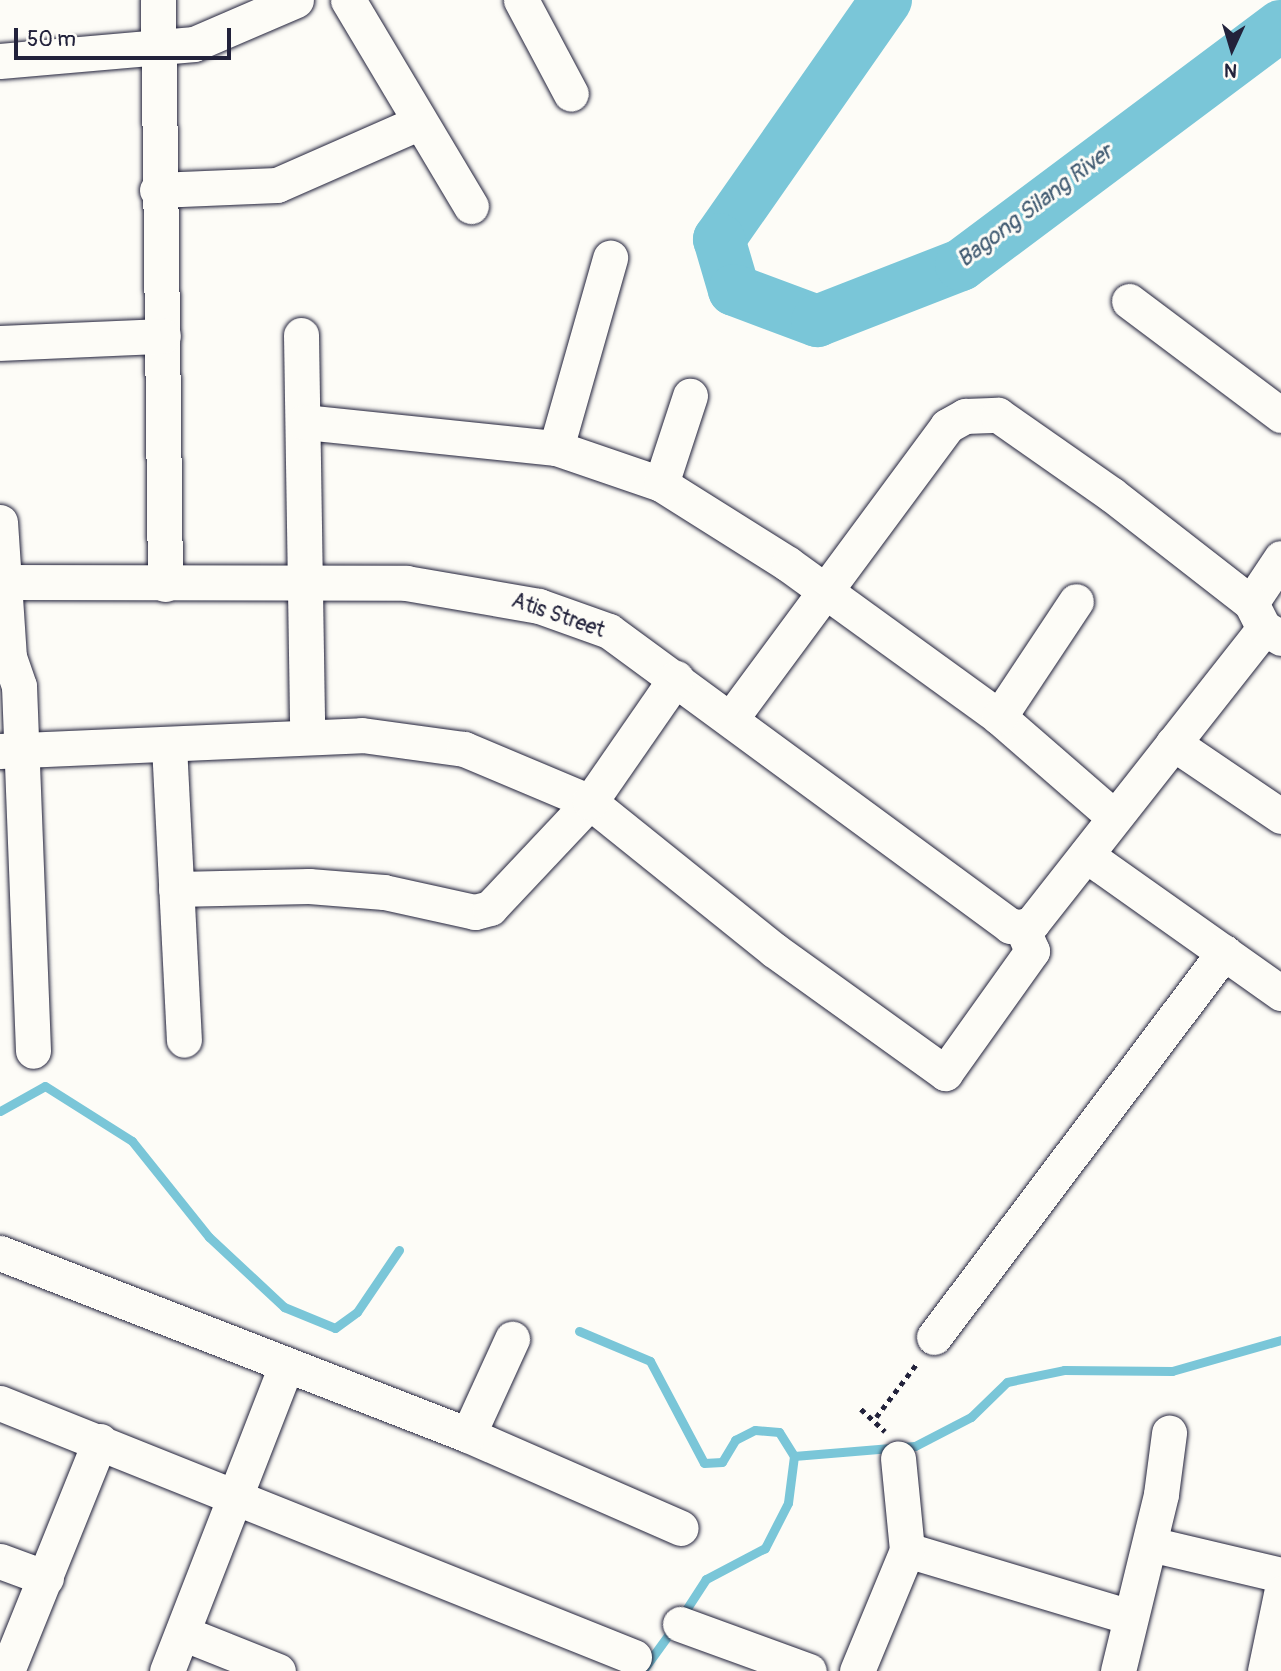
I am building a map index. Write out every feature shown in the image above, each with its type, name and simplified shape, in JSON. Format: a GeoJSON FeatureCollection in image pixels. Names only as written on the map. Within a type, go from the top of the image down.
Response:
{"type":"FeatureCollection","features":[{"type":"Feature","properties":{"kind":"street"},"geometry":{"type":"LineString","coordinates":[[158,0],[157,190],[163,336],[165,584]]}},
{"type":"Feature","properties":{"kind":"street"},"geometry":{"type":"LineString","coordinates":[[0,61],[194,44],[296,0]]}},
{"type":"Feature","properties":{"kind":"street"},"geometry":{"type":"LineString","coordinates":[[348,0],[418,123],[471,206]]}},
{"type":"Feature","properties":{"kind":"street"},"geometry":{"type":"LineString","coordinates":[[522,0],[571,94]]}},
{"type":"Feature","properties":{"kind":"street"},"geometry":{"type":"LineString","coordinates":[[157,190],[277,185],[418,123]]}},
{"type":"Feature","properties":{"kind":"street"},"geometry":{"type":"LineString","coordinates":[[556,448],[610,258]]}},
{"type":"Feature","properties":{"kind":"street"},"geometry":{"type":"LineString","coordinates":[[1129,301],[1281,415]]}},
{"type":"Feature","properties":{"kind":"street"},"geometry":{"type":"LineString","coordinates":[[0,333],[0,354]]}},
{"type":"Feature","properties":{"kind":"street"},"geometry":{"type":"LineString","coordinates":[[301,335],[307,736]]}},
{"type":"Feature","properties":{"kind":"street"},"geometry":{"type":"LineString","coordinates":[[0,344],[163,336]]}},
{"type":"Feature","properties":{"kind":"street"},"geometry":{"type":"LineString","coordinates":[[661,484],[690,396]]}},
{"type":"Feature","properties":{"kind":"street"},"geometry":{"type":"LineString","coordinates":[[732,717],[947,426],[981,414],[998,415],[1265,623]]}},
{"type":"Feature","properties":{"kind":"street"},"geometry":{"type":"LineString","coordinates":[[304,422],[556,448],[661,484],[824,591],[999,717],[1113,816]]}},
{"type":"Feature","properties":{"kind":"street"},"geometry":{"type":"LineString","coordinates":[[0,522],[0,582],[9,657],[19,686],[10,751],[33,1051]]}},
{"type":"Feature","properties":{"kind":"street"},"geometry":{"type":"LineString","coordinates":[[10,751],[307,736],[422,739],[464,749],[590,802],[774,950],[945,1073],[1032,951],[1022,927],[1086,855],[1113,816],[1265,623],[1281,558]]}},
{"type":"Feature","properties":{"kind":"street","name":"Atis Street"},"geometry":{"type":"LineString","coordinates":[[0,582],[407,583],[539,606],[609,631],[732,717],[1010,926],[1022,927]]}},
{"type":"Feature","properties":{"kind":"street"},"geometry":{"type":"LineString","coordinates":[[999,717],[1076,601]]}},
{"type":"Feature","properties":{"kind":"street"},"geometry":{"type":"LineString","coordinates":[[176,889],[334,888],[475,912],[504,898],[590,802],[676,678]]}},
{"type":"Feature","properties":{"kind":"street"},"geometry":{"type":"LineString","coordinates":[[1173,743],[1281,816]]}},
{"type":"Feature","properties":{"kind":"street"},"geometry":{"type":"LineString","coordinates":[[169,745],[184,1040]]}},
{"type":"Feature","properties":{"kind":"street"},"geometry":{"type":"LineString","coordinates":[[1086,855],[1281,993]]}},
{"type":"Feature","properties":{"kind":"street"},"geometry":{"type":"LineString","coordinates":[[934,1337],[1224,952]]}},
{"type":"Feature","properties":{"kind":"street"},"geometry":{"type":"LineString","coordinates":[[0,1253],[468,1435],[681,1528]]}},
{"type":"Feature","properties":{"kind":"street"},"geometry":{"type":"LineString","coordinates":[[468,1435],[512,1339]]}},
{"type":"Feature","properties":{"kind":"street"},"geometry":{"type":"LineString","coordinates":[[167,1671],[185,1634],[233,1497],[286,1365]]}},
{"type":"Feature","properties":{"kind":"street"},"geometry":{"type":"LineString","coordinates":[[0,1403],[634,1657]]}},
{"type":"Feature","properties":{"kind":"street"},"geometry":{"type":"LineString","coordinates":[[1118,1671],[1150,1544],[1169,1433]]}},
{"type":"Feature","properties":{"kind":"street"},"geometry":{"type":"LineString","coordinates":[[7,1671],[100,1441]]}},
{"type":"Feature","properties":{"kind":"street"},"geometry":{"type":"LineString","coordinates":[[858,1671],[907,1550],[895,1450]]}},
{"type":"Feature","properties":{"kind":"street"},"geometry":{"type":"LineString","coordinates":[[1150,1544],[1281,1575]]}},
{"type":"Feature","properties":{"kind":"street"},"geometry":{"type":"LineString","coordinates":[[907,1550],[1130,1617]]}},
{"type":"Feature","properties":{"kind":"street"},"geometry":{"type":"LineString","coordinates":[[0,1561],[46,1578]]}},
{"type":"Feature","properties":{"kind":"street"},"geometry":{"type":"LineString","coordinates":[[1265,1671],[1281,1594]]}},
{"type":"Feature","properties":{"kind":"street"},"geometry":{"type":"LineString","coordinates":[[680,1624],[809,1671]]}},
{"type":"Feature","properties":{"kind":"street"},"geometry":{"type":"LineString","coordinates":[[185,1634],[278,1671]]}},
{"type":"Feature","properties":{"kind":"path"},"geometry":{"type":"LineString","coordinates":[[876,1417],[934,1337]]}},
{"type":"Feature","properties":{"kind":"path"},"geometry":{"type":"LineString","coordinates":[[861,1409],[876,1417],[895,1450]]}},
{"type":"Feature","properties":{"kind":"waterway","name":"Bagong Silang River"},"geometry":{"type":"LineString","coordinates":[[886,0],[719,239],[734,290],[817,321],[961,265],[1281,26]]}},
{"type":"Feature","properties":{"kind":"waterway"},"geometry":{"type":"LineString","coordinates":[[0,1111],[45,1086],[132,1141],[209,1237],[284,1307],[335,1328],[357,1312],[399,1250]]}},
{"type":"Feature","properties":{"kind":"waterway"},"geometry":{"type":"LineString","coordinates":[[579,1331],[650,1361],[704,1463],[722,1462],[735,1440],[755,1430],[779,1432],[794,1456],[788,1503],[765,1548],[706,1579],[682,1616]]}},
{"type":"Feature","properties":{"kind":"waterway"},"geometry":{"type":"LineString","coordinates":[[794,1456],[915,1446],[971,1417],[1007,1382],[1064,1370],[1172,1371],[1281,1340]]}},
{"type":"Feature","properties":{"kind":"waterway"},"geometry":{"type":"LineString","coordinates":[[643,1670],[674,1627]]}}]}
